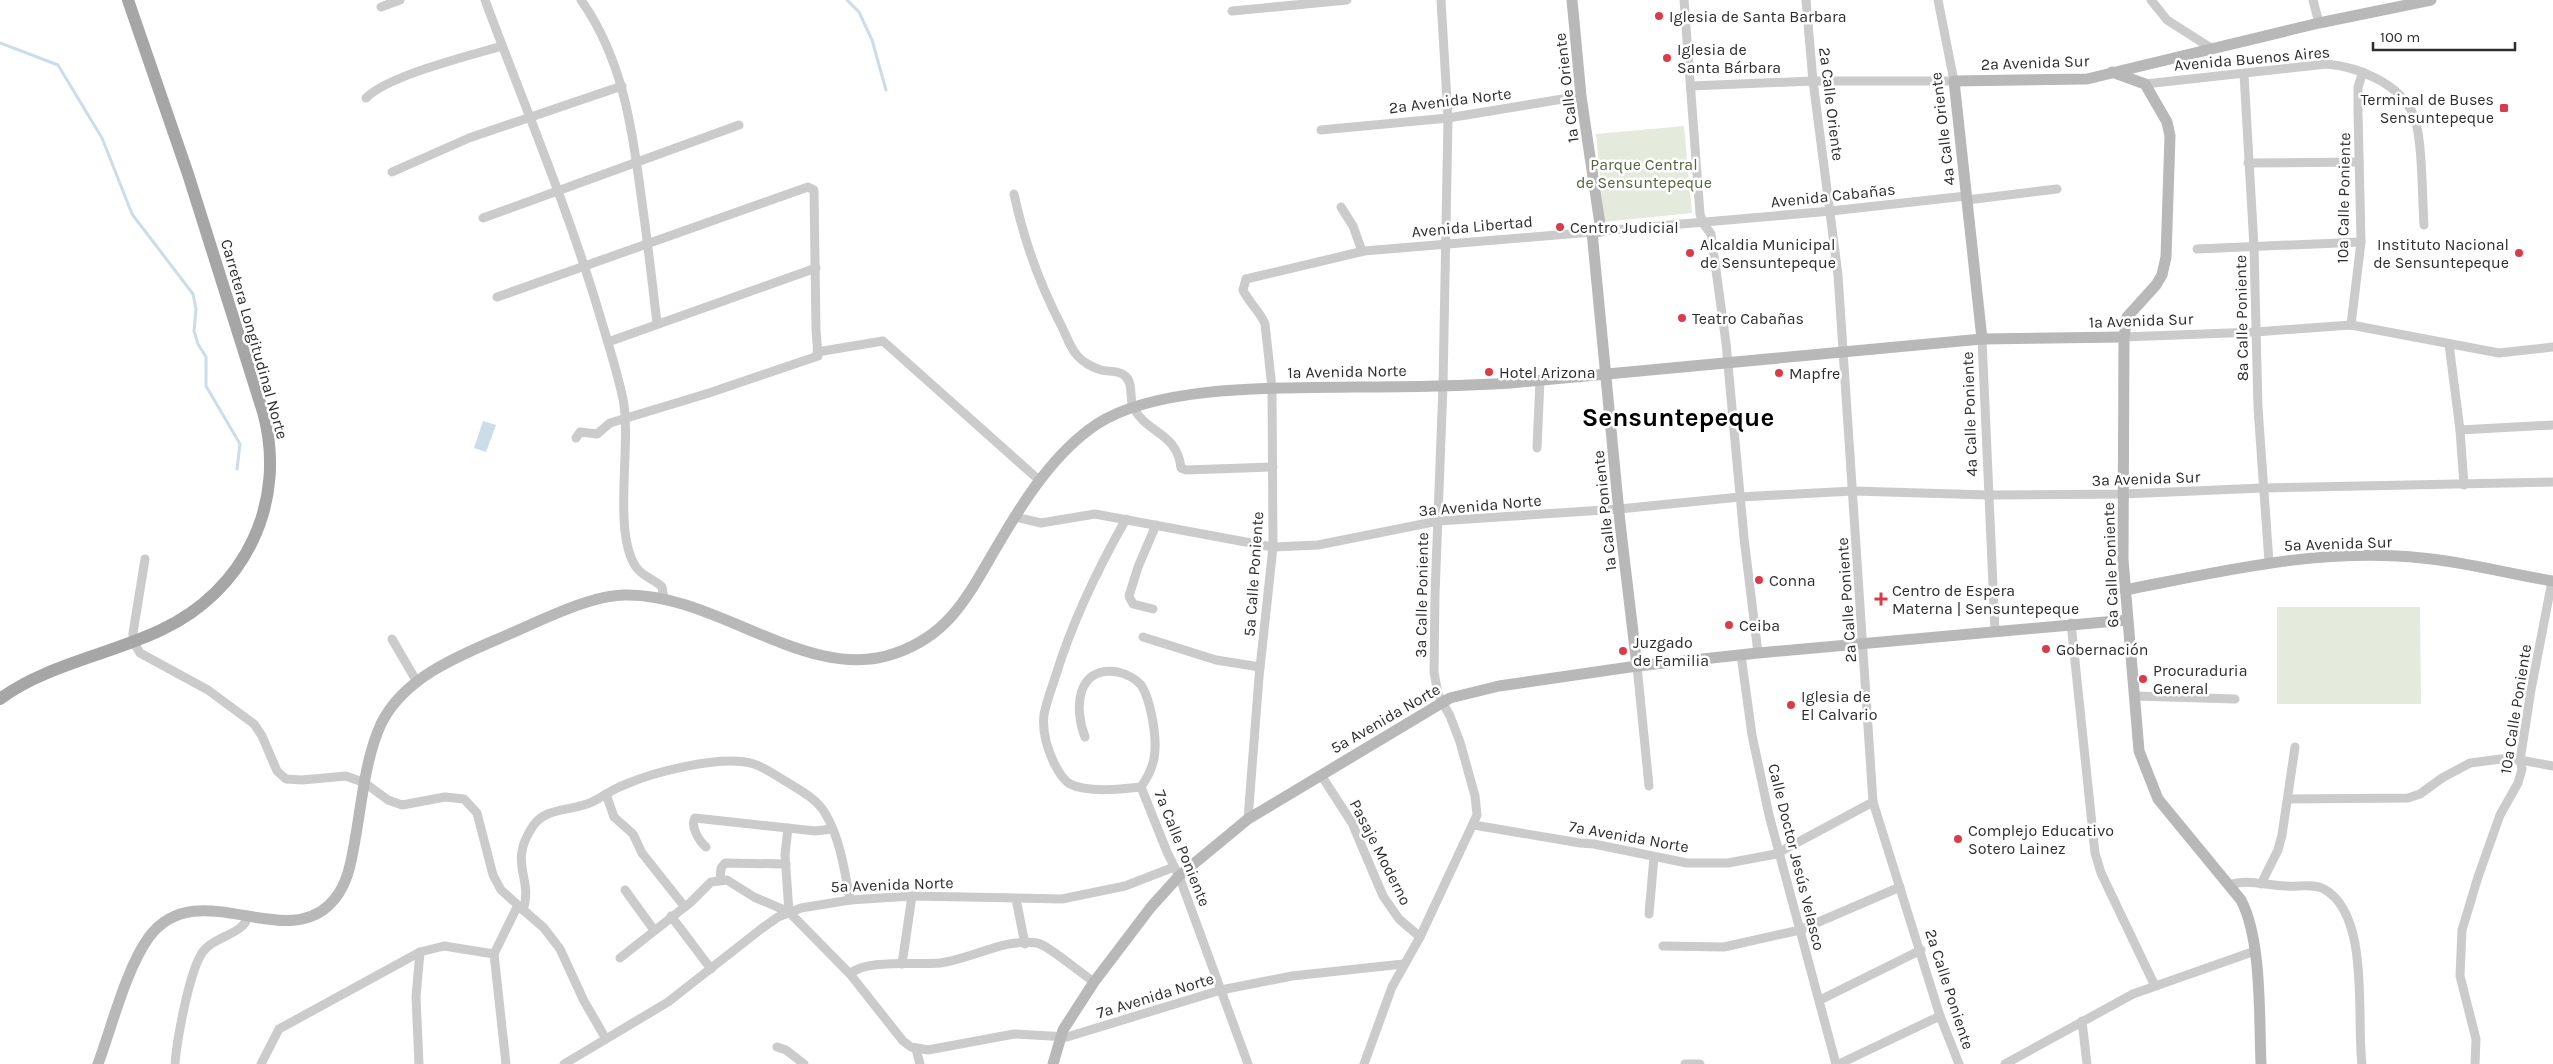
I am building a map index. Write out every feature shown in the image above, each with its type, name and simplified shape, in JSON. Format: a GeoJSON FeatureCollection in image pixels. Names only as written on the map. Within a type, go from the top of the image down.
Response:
{"type":"FeatureCollection","features":[{"type":"Feature","properties":{"kind":"main road","name":"Carretera Longitudinal Norte"},"geometry":{"type":"LineString","coordinates":[[0,699],[35,680],[160,631],[194,612],[232,573],[250,546],[261,523],[269,491],[271,462],[266,424],[258,394],[188,174],[128,0]]}},
{"type":"Feature","properties":{"kind":"street"},"geometry":{"type":"LineString","coordinates":[[381,7],[400,0]]}},
{"type":"Feature","properties":{"kind":"street"},"geometry":{"type":"LineString","coordinates":[[485,0],[560,192],[585,264],[608,342],[626,419],[624,520],[626,545],[635,566],[646,578],[662,587],[664,599]]}},
{"type":"Feature","properties":{"kind":"street"},"geometry":{"type":"LineString","coordinates":[[581,0],[591,14],[608,48],[622,86],[637,164],[658,323]]}},
{"type":"Feature","properties":{"kind":"street"},"geometry":{"type":"LineString","coordinates":[[1232,11],[1305,2],[1347,0]]}},
{"type":"Feature","properties":{"kind":"street","name":"3a Calle Poniente"},"geometry":{"type":"LineString","coordinates":[[1364,1064],[1392,987],[1403,964],[1420,937],[1474,825],[1477,806],[1453,724],[1438,694],[1434,672],[1443,386],[1448,118],[1441,0]]}},
{"type":"Feature","properties":{"kind":"street","name":"1a Calle Oriente"},"geometry":{"type":"LineString","coordinates":[[1572,0],[1597,232]]}},
{"type":"Feature","properties":{"kind":"street"},"geometry":{"type":"LineString","coordinates":[[1684,0],[1697,171],[1703,223],[1711,234],[1727,362],[1758,653],[2070,623],[2127,620]]}},
{"type":"Feature","properties":{"kind":"street","name":"2a Calle Oriente"},"geometry":{"type":"LineString","coordinates":[[1806,0],[1812,80],[1831,211]]}},
{"type":"Feature","properties":{"kind":"street","name":"4a Calle Oriente"},"geometry":{"type":"LineString","coordinates":[[1938,0],[1954,81],[1966,198]]}},
{"type":"Feature","properties":{"kind":"street"},"geometry":{"type":"LineString","coordinates":[[2151,0],[2167,20],[2211,48]]}},
{"type":"Feature","properties":{"kind":"street"},"geometry":{"type":"LineString","coordinates":[[2314,0],[2318,23]]}},
{"type":"Feature","properties":{"kind":"street","name":"2a Avenida Sur"},"geometry":{"type":"LineString","coordinates":[[1692,86],[1812,80],[1954,81],[2087,79],[2318,23],[2432,0]]}},
{"type":"Feature","properties":{"kind":"street"},"geometry":{"type":"LineString","coordinates":[[366,98],[373,91],[423,70],[502,46]]}},
{"type":"Feature","properties":{"kind":"street","name":"Avenida Buenos Aires"},"geometry":{"type":"LineString","coordinates":[[2145,84],[2327,64],[2346,66],[2363,72],[2383,83],[2401,98],[2413,114],[2418,137],[2424,225]]}},
{"type":"Feature","properties":{"kind":"street"},"geometry":{"type":"LineString","coordinates":[[2112,72],[2145,84]]}},
{"type":"Feature","properties":{"kind":"street","name":"10a Calle Poniente"},"geometry":{"type":"LineString","coordinates":[[2351,325],[2361,242],[2358,87],[2363,72]]}},
{"type":"Feature","properties":{"kind":"street","name":"8a Calle Poniente"},"geometry":{"type":"LineString","coordinates":[[2244,74],[2254,247],[2255,332],[2269,562]]}},
{"type":"Feature","properties":{"kind":"street","name":"6a Calle Poniente"},"geometry":{"type":"LineString","coordinates":[[2145,84],[2162,112],[2170,136],[2166,257],[2162,274],[2156,285],[2127,317],[2124,337],[2124,494],[2127,620],[2140,751],[2144,767],[2158,799],[2229,885],[2248,912],[2255,951],[2262,1064]]}},
{"type":"Feature","properties":{"kind":"street"},"geometry":{"type":"LineString","coordinates":[[392,172],[469,138],[622,86]]}},
{"type":"Feature","properties":{"kind":"street","name":"2a Avenida Norte"},"geometry":{"type":"LineString","coordinates":[[1321,130],[1448,118],[1581,96]]}},
{"type":"Feature","properties":{"kind":"street"},"geometry":{"type":"LineString","coordinates":[[483,218],[560,192],[739,125]]}},
{"type":"Feature","properties":{"kind":"street"},"geometry":{"type":"LineString","coordinates":[[2248,163],[2359,162]]}},
{"type":"Feature","properties":{"kind":"street"},"geometry":{"type":"LineString","coordinates":[[497,297],[585,264],[810,187],[814,190],[818,356],[610,423],[597,434],[580,432],[576,438]]}},
{"type":"Feature","properties":{"kind":"street","name":"Avenida Cabañas"},"geometry":{"type":"LineString","coordinates":[[1703,223],[2057,190]]}},
{"type":"Feature","properties":{"kind":"street"},"geometry":{"type":"LineString","coordinates":[[1014,194],[1033,260],[1049,302],[1076,354],[1089,365],[1125,376],[1130,384],[1133,407],[1146,423],[1176,446],[1181,468],[1186,470],[1272,467]]}},
{"type":"Feature","properties":{"kind":"street","name":"4a Calle Poniente"},"geometry":{"type":"LineString","coordinates":[[1966,198],[1982,339],[1995,631]]}},
{"type":"Feature","properties":{"kind":"street"},"geometry":{"type":"LineString","coordinates":[[1341,207],[1353,226],[1362,251]]}},
{"type":"Feature","properties":{"kind":"street","name":"2a Calle Poniente"},"geometry":{"type":"LineString","coordinates":[[1831,211],[1839,285],[1842,354],[1854,491],[1874,802],[1940,1016],[1959,1064]]}},
{"type":"Feature","properties":{"kind":"street","name":"Avenida Libertad"},"geometry":{"type":"LineString","coordinates":[[1246,279],[1362,251],[1703,223]]}},
{"type":"Feature","properties":{"kind":"street","name":"1a Calle Poniente"},"geometry":{"type":"LineString","coordinates":[[1597,232],[1619,509],[1638,666],[1649,786]]}},
{"type":"Feature","properties":{"kind":"street"},"geometry":{"type":"LineString","coordinates":[[2198,249],[2361,242]]}},
{"type":"Feature","properties":{"kind":"street"},"geometry":{"type":"LineString","coordinates":[[608,342],[816,268]]}},
{"type":"Feature","properties":{"kind":"street","name":"5a Calle Poniente"},"geometry":{"type":"LineString","coordinates":[[1246,279],[1243,290],[1265,324],[1272,388],[1273,546],[1260,667],[1248,820]]}},
{"type":"Feature","properties":{"kind":"street","name":"1a Avenida Sur"},"geometry":{"type":"LineString","coordinates":[[1727,362],[1842,354],[1982,339],[2124,337],[2255,332],[2351,325],[2499,353],[2553,347]]}},
{"type":"Feature","properties":{"kind":"street"},"geometry":{"type":"LineString","coordinates":[[817,352],[883,341],[1040,481]]}},
{"type":"Feature","properties":{"kind":"street"},"geometry":{"type":"LineString","coordinates":[[2449,344],[2460,430],[2464,485]]}},
{"type":"Feature","properties":{"kind":"street","name":"1a Avenida Norte"},"geometry":{"type":"LineString","coordinates":[[98,1064],[139,955],[158,927],[173,917],[190,912],[300,920],[319,913],[332,902],[342,887],[350,866],[365,783],[376,738],[384,720],[402,694],[417,682],[467,653],[593,601],[628,594],[664,599],[706,610],[782,642],[818,654],[854,661],[883,658],[923,641],[950,620],[965,601],[1015,517],[1040,481],[1065,451],[1094,426],[1133,407],[1161,399],[1272,388],[1443,386],[1607,375],[1727,362]]}},
{"type":"Feature","properties":{"kind":"street"},"geometry":{"type":"LineString","coordinates":[[1537,448],[1540,380]]}},
{"type":"Feature","properties":{"kind":"street"},"geometry":{"type":"LineString","coordinates":[[2460,430],[2553,425]]}},
{"type":"Feature","properties":{"kind":"street","name":"3a Avenida Sur"},"geometry":{"type":"LineString","coordinates":[[1740,497],[1854,491],[1989,495],[2124,494],[2263,488],[2553,482]]}},
{"type":"Feature","properties":{"kind":"street","name":"3a Avenida Norte"},"geometry":{"type":"LineString","coordinates":[[1126,519],[1273,546],[1318,545],[1438,521],[1619,509],[1740,497]]}},
{"type":"Feature","properties":{"kind":"street"},"geometry":{"type":"LineString","coordinates":[[1015,517],[1042,523],[1096,514],[1126,519]]}},
{"type":"Feature","properties":{"kind":"street","name":"7a Calle Poniente"},"geometry":{"type":"LineString","coordinates":[[1126,519],[1097,570],[1075,620],[1044,714],[1044,734],[1058,770],[1069,784],[1087,788],[1122,789],[1141,786],[1177,871],[1248,1064]]}},
{"type":"Feature","properties":{"kind":"street"},"geometry":{"type":"LineString","coordinates":[[1153,609],[1132,604],[1129,596],[1138,567],[1156,525]]}},
{"type":"Feature","properties":{"kind":"street","name":"5a Avenida Sur"},"geometry":{"type":"LineString","coordinates":[[2126,590],[2269,562],[2331,557],[2421,558],[2552,581]]}},
{"type":"Feature","properties":{"kind":"street"},"geometry":{"type":"LineString","coordinates":[[145,559],[133,641],[140,653],[198,683],[247,718],[259,730],[281,776],[290,780],[346,776],[365,783],[388,800],[402,805],[445,797],[458,797],[470,804],[477,813],[482,828],[493,875],[502,890],[544,928],[560,949],[584,1002],[606,1039]]}},
{"type":"Feature","properties":{"kind":"street","name":"10a Calle Poniente"},"geometry":{"type":"LineString","coordinates":[[2475,1064],[2476,1039],[2460,976],[2462,930],[2500,815],[2518,783],[2522,769],[2520,760],[2552,581]]}},
{"type":"Feature","properties":{"kind":"street"},"geometry":{"type":"LineString","coordinates":[[2070,623],[2095,853],[2101,874],[2155,986]]}},
{"type":"Feature","properties":{"kind":"street"},"geometry":{"type":"LineString","coordinates":[[1143,638],[1216,660],[1260,667]]}},
{"type":"Feature","properties":{"kind":"street"},"geometry":{"type":"LineString","coordinates":[[392,639],[417,682]]}},
{"type":"Feature","properties":{"kind":"street","name":"5a Avenida Norte"},"geometry":{"type":"LineString","coordinates":[[564,1064],[668,1002],[761,929],[789,912],[801,908],[850,900],[912,896],[1062,899],[1125,886],[1177,871],[1248,820],[1450,698],[1499,686],[1638,666],[1758,653]]}},
{"type":"Feature","properties":{"kind":"street","name":"Calle Doctor Jesús Velasco"},"geometry":{"type":"LineString","coordinates":[[1741,655],[1752,735],[1779,853],[1838,1064]]}},
{"type":"Feature","properties":{"kind":"street"},"geometry":{"type":"LineString","coordinates":[[1085,737],[1078,721],[1078,707],[1080,694],[1087,682],[1098,673],[1112,671],[1124,673],[1140,685],[1150,708],[1157,750],[1155,764],[1141,786]]}},
{"type":"Feature","properties":{"kind":"street"},"geometry":{"type":"LineString","coordinates":[[2134,696],[2235,699]]}},
{"type":"Feature","properties":{"kind":"street"},"geometry":{"type":"LineString","coordinates":[[2261,884],[2278,850],[2288,799],[2295,747]]}},
{"type":"Feature","properties":{"kind":"street"},"geometry":{"type":"LineString","coordinates":[[2288,799],[2408,798],[2420,794],[2442,778],[2470,763],[2509,758],[2553,766]]}},
{"type":"Feature","properties":{"kind":"street"},"geometry":{"type":"LineString","coordinates":[[506,1064],[494,954],[521,907],[526,891],[520,857],[532,827],[542,816],[587,805],[631,782],[696,765],[740,762],[766,769],[805,793],[821,807],[832,829],[850,900]]}},
{"type":"Feature","properties":{"kind":"street","name":"Pasaje Moderno"},"geometry":{"type":"LineString","coordinates":[[1321,775],[1352,823],[1383,896],[1399,919],[1420,937]]}},
{"type":"Feature","properties":{"kind":"street"},"geometry":{"type":"LineString","coordinates":[[606,794],[614,817],[633,834],[642,853],[684,906]]}},
{"type":"Feature","properties":{"kind":"street","name":"7a Avenida Norte"},"geometry":{"type":"LineString","coordinates":[[1474,825],[1594,844],[1687,863],[1728,863],[1779,853],[1874,802]]}},
{"type":"Feature","properties":{"kind":"street"},"geometry":{"type":"LineString","coordinates":[[706,847],[692,823],[695,818],[815,831],[832,829]]}},
{"type":"Feature","properties":{"kind":"street"},"geometry":{"type":"LineString","coordinates":[[788,828],[786,864],[789,912]]}},
{"type":"Feature","properties":{"kind":"street"},"geometry":{"type":"LineString","coordinates":[[1649,914],[1654,857]]}},
{"type":"Feature","properties":{"kind":"street"},"geometry":{"type":"LineString","coordinates":[[720,880],[721,868],[725,863],[786,864]]}},
{"type":"Feature","properties":{"kind":"street"},"geometry":{"type":"LineString","coordinates":[[1052,1064],[1060,1037],[1094,982],[1177,871]]}},
{"type":"Feature","properties":{"kind":"street"},"geometry":{"type":"LineString","coordinates":[[620,958],[684,906],[710,882],[726,880],[754,897],[789,912],[850,974],[903,1041],[916,1049],[920,1064]]}},
{"type":"Feature","properties":{"kind":"street"},"geometry":{"type":"LineString","coordinates":[[2229,885],[2246,882],[2318,887],[2332,895],[2345,916],[2357,956],[2362,1064]]}},
{"type":"Feature","properties":{"kind":"street"},"geometry":{"type":"LineString","coordinates":[[1663,946],[1724,946],[1800,930],[1900,887]]}},
{"type":"Feature","properties":{"kind":"street"},"geometry":{"type":"LineString","coordinates":[[625,890],[654,930]]}},
{"type":"Feature","properties":{"kind":"street"},"geometry":{"type":"LineString","coordinates":[[902,964],[912,896]]}},
{"type":"Feature","properties":{"kind":"street"},"geometry":{"type":"LineString","coordinates":[[1016,899],[1026,944]]}},
{"type":"Feature","properties":{"kind":"street"},"geometry":{"type":"LineString","coordinates":[[175,1064],[177,1036],[201,954],[216,940],[242,927],[248,916]]}},
{"type":"Feature","properties":{"kind":"street"},"geometry":{"type":"LineString","coordinates":[[671,916],[711,969]]}},
{"type":"Feature","properties":{"kind":"street"},"geometry":{"type":"LineString","coordinates":[[850,974],[862,968],[946,962],[994,948],[1026,944],[1042,945],[1094,982]]}},
{"type":"Feature","properties":{"kind":"street"},"geometry":{"type":"LineString","coordinates":[[261,1064],[280,1029],[420,952],[444,946],[494,954]]}},
{"type":"Feature","properties":{"kind":"street"},"geometry":{"type":"LineString","coordinates":[[1820,1000],[1921,950]]}},
{"type":"Feature","properties":{"kind":"street"},"geometry":{"type":"LineString","coordinates":[[2005,1064],[2133,994],[2255,951]]}},
{"type":"Feature","properties":{"kind":"street"},"geometry":{"type":"LineString","coordinates":[[419,1064],[416,997],[420,952]]}},
{"type":"Feature","properties":{"kind":"street","name":"7a Avenida Norte"},"geometry":{"type":"LineString","coordinates":[[916,1049],[937,1049],[1014,1034],[1060,1037],[1076,1035],[1221,990],[1292,976],[1403,964]]}},
{"type":"Feature","properties":{"kind":"street"},"geometry":{"type":"LineString","coordinates":[[1838,1064],[1940,1016]]}},
{"type":"Feature","properties":{"kind":"street"},"geometry":{"type":"LineString","coordinates":[[2082,1021],[2087,1064]]}},
{"type":"Feature","properties":{"kind":"street"},"geometry":{"type":"LineString","coordinates":[[777,1047],[786,1050],[804,1064]]}},
{"type":"Feature","properties":{"kind":"street"},"geometry":{"type":"LineString","coordinates":[[1685,1064],[1700,1064]]}},
{"type":"Feature","properties":{"kind":"green space","name":"Parque Central de Sensuntepeque"},"geometry":{"type":"Polygon","coordinates":[[[1684,126],[1692,213],[1604,222],[1596,134],[1684,126]]]}},
{"type":"Feature","properties":{"kind":"green space"},"geometry":{"type":"Polygon","coordinates":[[[2277,607],[2420,607],[2421,704],[2277,704],[2277,607]]]}},
{"type":"Feature","properties":{"kind":"water"},"geometry":{"type":"Polygon","coordinates":[[[483,421],[496,425],[486,452],[474,448],[483,421]]]}},
{"type":"Feature","properties":{"kind":"waterway"},"geometry":{"type":"LineString","coordinates":[[847,0],[859,12],[872,40],[886,90]]}},
{"type":"Feature","properties":{"kind":"waterway"},"geometry":{"type":"LineString","coordinates":[[0,43],[58,65],[102,138],[132,214],[193,294],[196,309],[194,331],[198,344],[206,357],[206,386],[240,444],[237,469]]}},
{"type":"Feature","properties":{"kind":"place","name":"Iglesia de Santa Barbara"},"geometry":{"type":"Point","coordinates":[1659,16]}},
{"type":"Feature","properties":{"kind":"place","name":"Iglesia de Santa Bárbara"},"geometry":{"type":"Point","coordinates":[1667,58]}},
{"type":"Feature","properties":{"kind":"place","name":"Terminal de Buses Sensuntepeque"},"geometry":{"type":"Point","coordinates":[2504,108]}},
{"type":"Feature","properties":{"kind":"place","name":"Centro Judicial"},"geometry":{"type":"Point","coordinates":[1560,227]}},
{"type":"Feature","properties":{"kind":"place","name":"Alcaldia Municipal de Sensuntepeque"},"geometry":{"type":"Point","coordinates":[1690,253]}},
{"type":"Feature","properties":{"kind":"place","name":"Instituto Nacional de Sensuntepeque"},"geometry":{"type":"Point","coordinates":[2519,253]}},
{"type":"Feature","properties":{"kind":"place","name":"Teatro Cabañas"},"geometry":{"type":"Point","coordinates":[1682,318]}},
{"type":"Feature","properties":{"kind":"place","name":"Hotel Arizona"},"geometry":{"type":"Point","coordinates":[1489,372]}},
{"type":"Feature","properties":{"kind":"place","name":"Mapfre"},"geometry":{"type":"Point","coordinates":[1779,373]}},
{"type":"Feature","properties":{"kind":"place","name":"Conna"},"geometry":{"type":"Point","coordinates":[1759,580]}},
{"type":"Feature","properties":{"kind":"place","name":"Centro de Espera Materna | Sensuntepeque"},"geometry":{"type":"Point","coordinates":[1881,599]}},
{"type":"Feature","properties":{"kind":"place","name":"Ceiba"},"geometry":{"type":"Point","coordinates":[1729,625]}},
{"type":"Feature","properties":{"kind":"place","name":"Gobernación"},"geometry":{"type":"Point","coordinates":[2046,649]}},
{"type":"Feature","properties":{"kind":"place","name":"Juzgado de Familia"},"geometry":{"type":"Point","coordinates":[1623,651]}},
{"type":"Feature","properties":{"kind":"place","name":"Procuraduria General"},"geometry":{"type":"Point","coordinates":[2143,679]}},
{"type":"Feature","properties":{"kind":"place","name":"Iglesia de El Calvario"},"geometry":{"type":"Point","coordinates":[1791,705]}},
{"type":"Feature","properties":{"kind":"place","name":"Complejo Educativo Sotero Lainez"},"geometry":{"type":"Point","coordinates":[1958,839]}},
{"type":"Feature","properties":{"kind":"district","name":"Sensuntepeque"},"geometry":{"type":"Point","coordinates":[1678,417]}}]}
